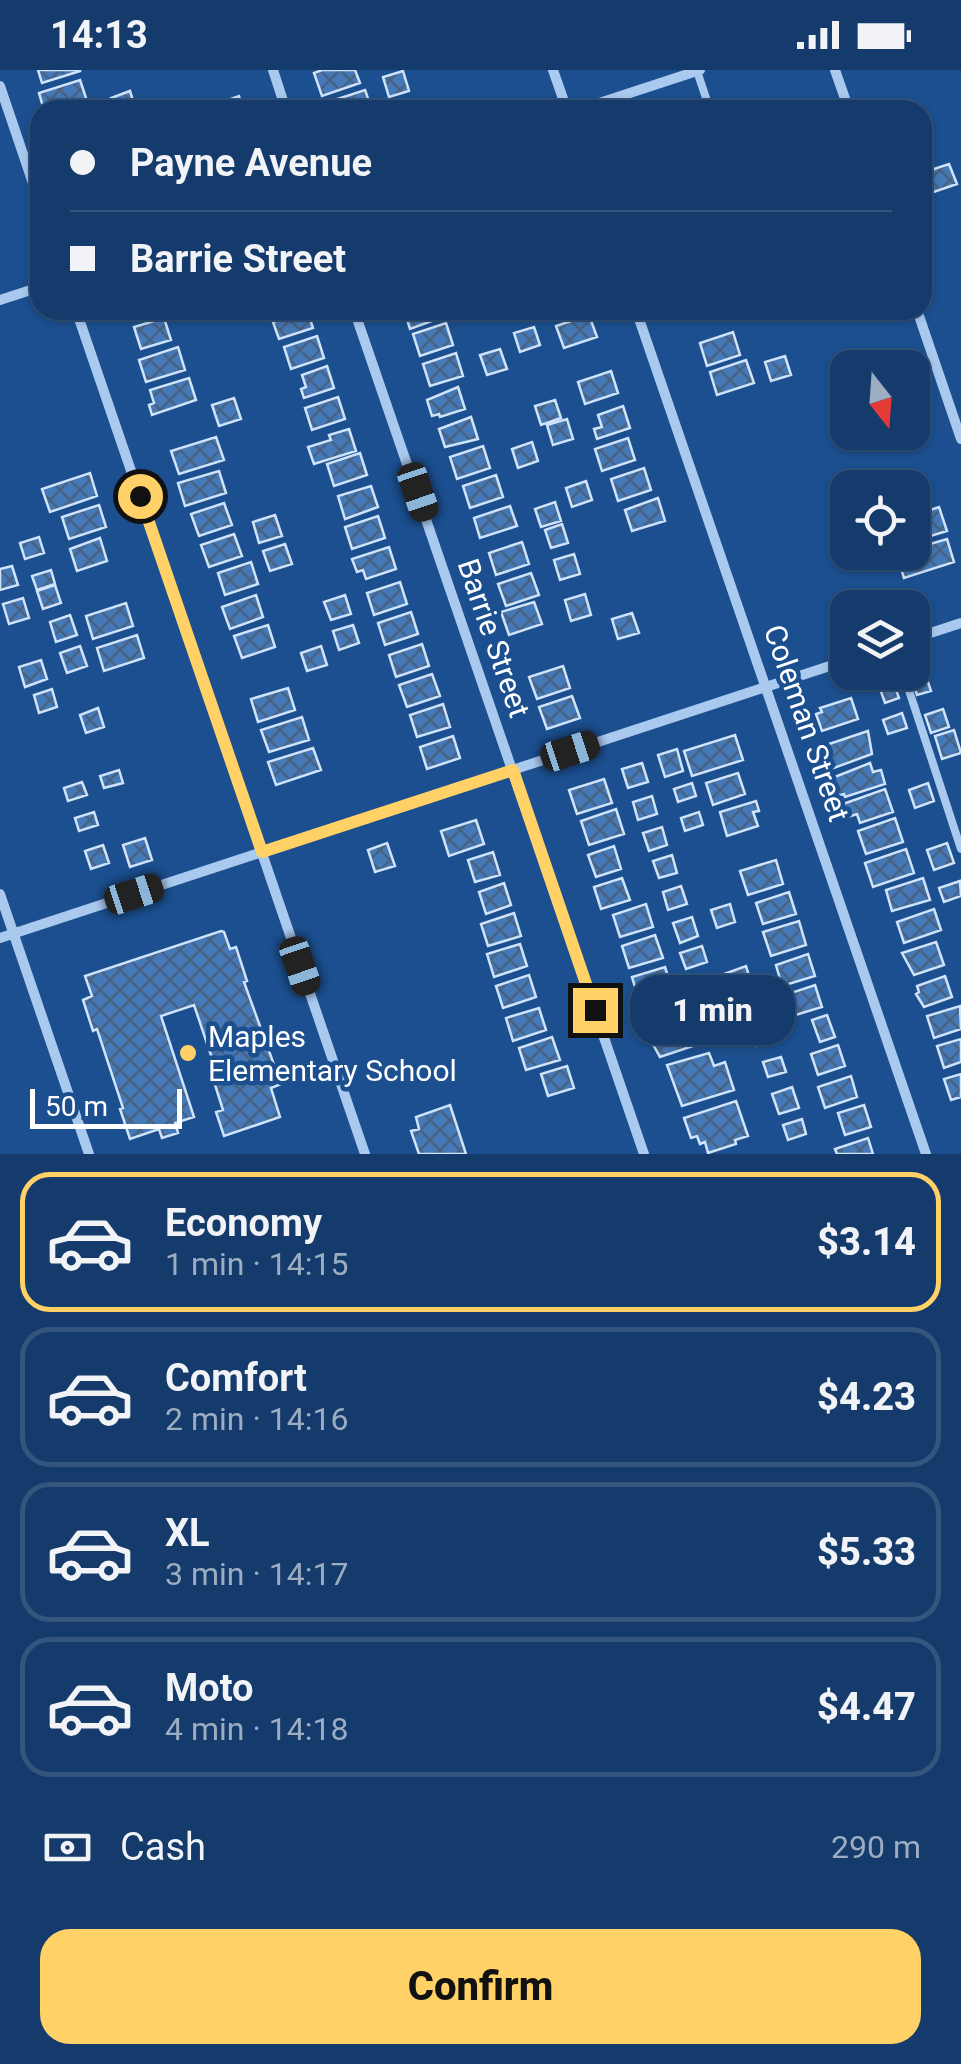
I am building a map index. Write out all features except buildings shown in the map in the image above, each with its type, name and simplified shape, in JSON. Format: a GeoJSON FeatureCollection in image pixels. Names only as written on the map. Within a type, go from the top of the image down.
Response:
{"type":"FeatureCollection","features":[{"type":"Feature","properties":{"kind":"street"},"geometry":{"type":"LineString","coordinates":[[273,70],[283,100]]}},
{"type":"Feature","properties":{"kind":"street"},"geometry":{"type":"LineString","coordinates":[[553,70],[564,100]]}},
{"type":"Feature","properties":{"kind":"street"},"geometry":{"type":"LineString","coordinates":[[608,100],[698,70]]}},
{"type":"Feature","properties":{"kind":"street"},"geometry":{"type":"LineString","coordinates":[[835,70],[846,100]]}},
{"type":"Feature","properties":{"kind":"street"},"geometry":{"type":"LineString","coordinates":[[0,86],[30,174]]}},
{"type":"Feature","properties":{"kind":"street"},"geometry":{"type":"LineString","coordinates":[[0,300],[30,290]]}},
{"type":"Feature","properties":{"kind":"street"},"geometry":{"type":"LineString","coordinates":[[79,320],[365,1154]]}},
{"type":"Feature","properties":{"kind":"street","name":"Barrie Street"},"geometry":{"type":"LineString","coordinates":[[357,320],[644,1154]]}},
{"type":"Feature","properties":{"kind":"street","name":"Coleman Street"},"geometry":{"type":"LineString","coordinates":[[640,320],[926,1154]]}},
{"type":"Feature","properties":{"kind":"street"},"geometry":{"type":"LineString","coordinates":[[920,320],[961,439]]}},
{"type":"Feature","properties":{"kind":"street"},"geometry":{"type":"LineString","coordinates":[[930,632],[961,622]]}},
{"type":"Feature","properties":{"kind":"street"},"geometry":{"type":"LineString","coordinates":[[0,938],[830,666]]}},
{"type":"Feature","properties":{"kind":"street"},"geometry":{"type":"LineString","coordinates":[[0,894],[89,1154]]}},
{"type":"Feature","properties":{"kind":"lane"},"geometry":{"type":"LineString","coordinates":[[698,70],[707,100]]}},
{"type":"Feature","properties":{"kind":"lane"},"geometry":{"type":"LineString","coordinates":[[909,690],[961,850]]}},
{"type":"Feature","properties":{"kind":"place","name":"Maples Elementary School"},"geometry":{"type":"Point","coordinates":[188,1053]}},
{"type":"Feature","properties":{"kind":"route"},"geometry":{"type":"LineString","coordinates":[[140,496],[262,852],[513,770],[595,1010]]}}]}
